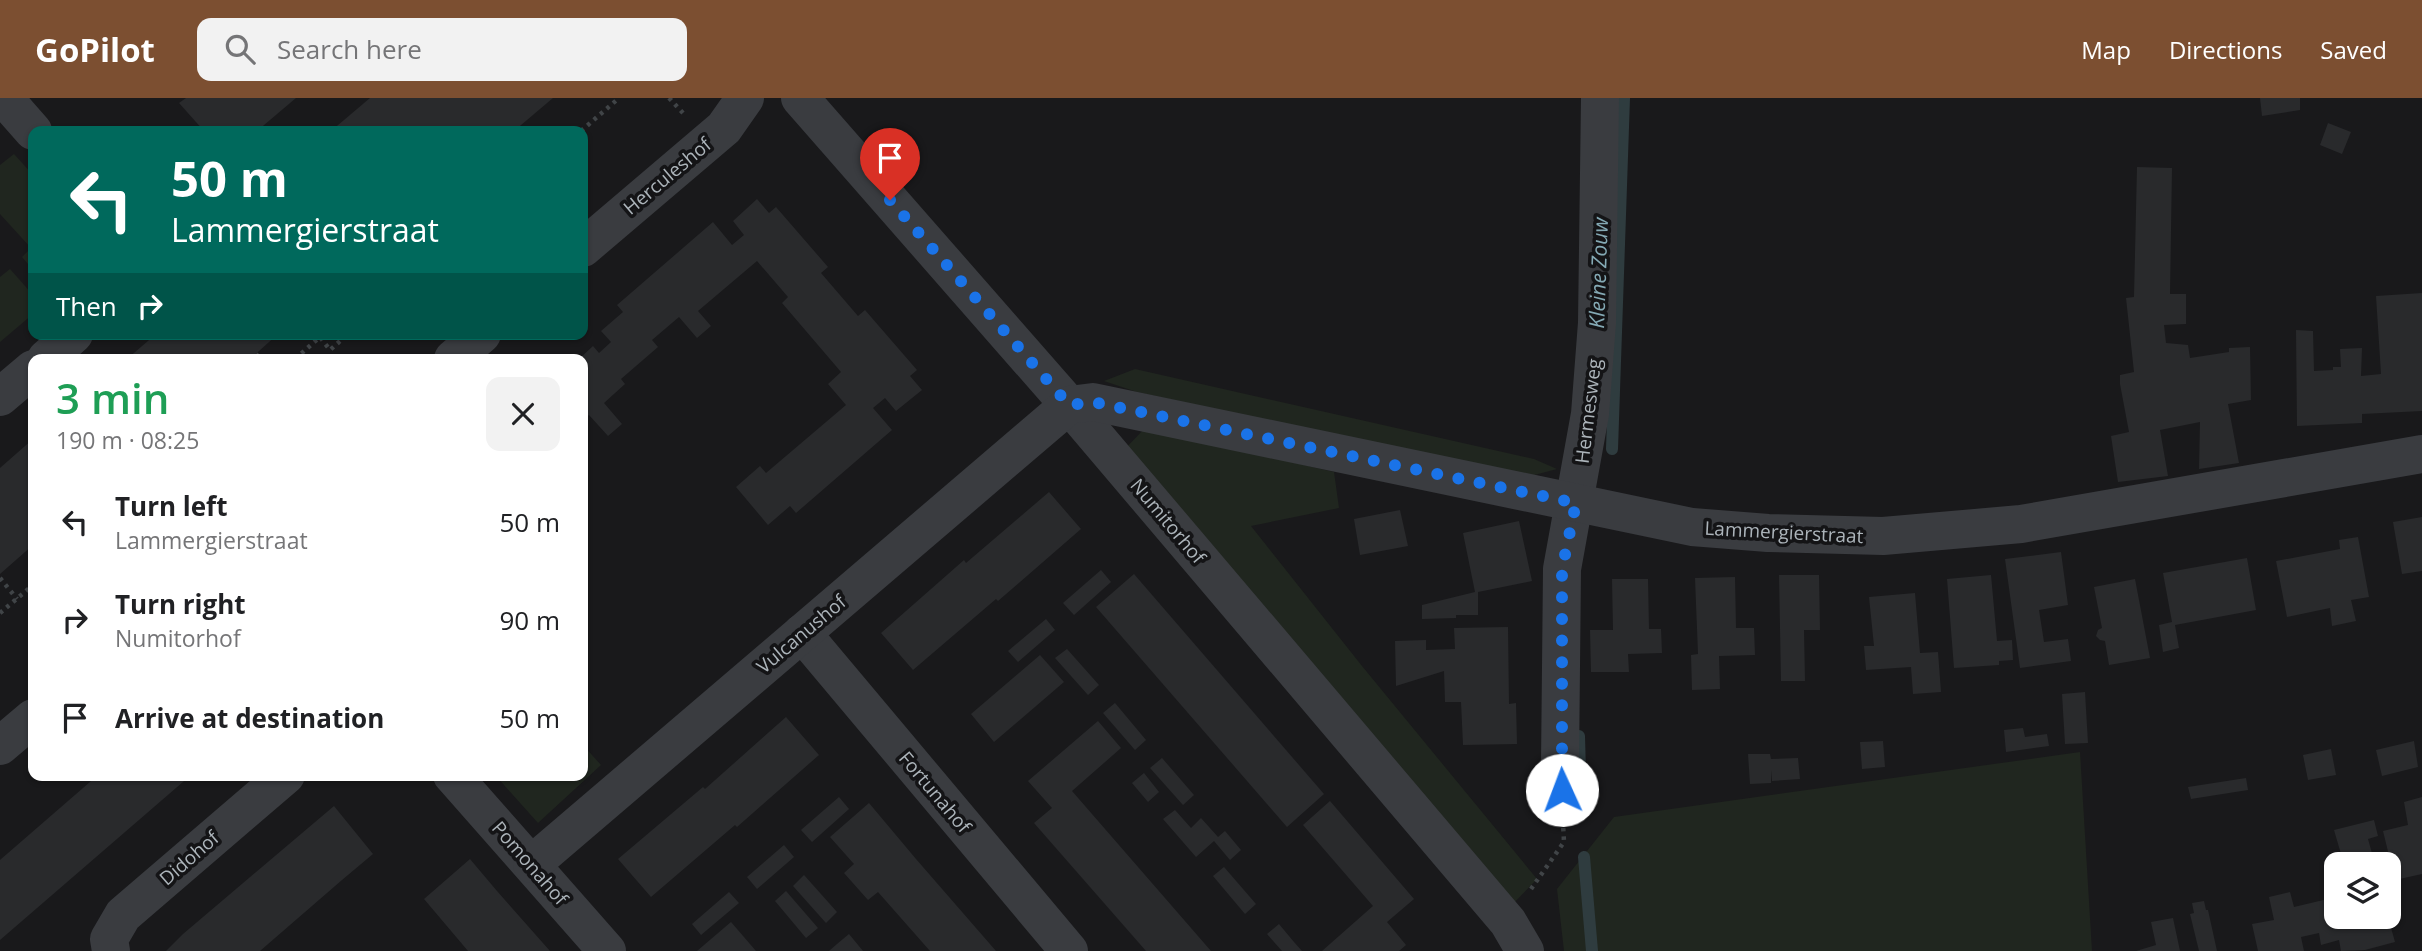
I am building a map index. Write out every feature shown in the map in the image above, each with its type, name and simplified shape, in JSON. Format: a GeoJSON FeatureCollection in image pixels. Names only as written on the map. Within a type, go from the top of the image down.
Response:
{"type":"FeatureCollection","features":[{"type":"Feature","properties":{"kind":"street"},"geometry":{"type":"LineString","coordinates":[[4,98],[29,126]]}},
{"type":"Feature","properties":{"kind":"street","name":"Herculeshof"},"geometry":{"type":"LineString","coordinates":[[588,244],[724,128],[745,98]]}},
{"type":"Feature","properties":{"kind":"street","name":"Numitorhof"},"geometry":{"type":"LineString","coordinates":[[800,98],[1069,405],[1516,937]]}},
{"type":"Feature","properties":{"kind":"street","name":"Hermesweg"},"geometry":{"type":"LineString","coordinates":[[1560,764],[1562,569],[1590,414],[1597,323],[1600,98]]}},
{"type":"Feature","properties":{"kind":"street"},"geometry":{"type":"LineString","coordinates":[[52,354],[67,340]]}},
{"type":"Feature","properties":{"kind":"street"},"geometry":{"type":"LineString","coordinates":[[459,354],[475,340]]}},
{"type":"Feature","properties":{"kind":"street"},"geometry":{"type":"LineString","coordinates":[[0,397],[28,373]]}},
{"type":"Feature","properties":{"kind":"street","name":"Lammergierstraat"},"geometry":{"type":"LineString","coordinates":[[1069,405],[1093,402],[1692,527],[1726,531],[1883,536],[2021,524],[2422,454]]}},
{"type":"Feature","properties":{"kind":"street","name":"Vulcanushof"},"geometry":{"type":"LineString","coordinates":[[532,864],[1069,405]]}},
{"type":"Feature","properties":{"kind":"street","name":"Fortunahof"},"geometry":{"type":"LineString","coordinates":[[802,633],[1069,951]]}},
{"type":"Feature","properties":{"kind":"street"},"geometry":{"type":"LineString","coordinates":[[0,746],[28,722]]}},
{"type":"Feature","properties":{"kind":"street","name":"Didohof"},"geometry":{"type":"LineString","coordinates":[[111,951],[108,939],[123,915],[279,781]]}},
{"type":"Feature","properties":{"kind":"street","name":"Pomonahof"},"geometry":{"type":"LineString","coordinates":[[457,781],[607,951]]}},
{"type":"Feature","properties":{"kind":"path"},"geometry":{"type":"LineString","coordinates":[[587,126],[619,98]]}},
{"type":"Feature","properties":{"kind":"path"},"geometry":{"type":"LineString","coordinates":[[301,354],[317,340]]}},
{"type":"Feature","properties":{"kind":"path"},"geometry":{"type":"LineString","coordinates":[[322,340],[330,350],[341,340]]}},
{"type":"Feature","properties":{"kind":"path"},"geometry":{"type":"LineString","coordinates":[[0,578],[17,599]]}},
{"type":"Feature","properties":{"kind":"path"},"geometry":{"type":"LineString","coordinates":[[0,613],[28,589]]}},
{"type":"Feature","properties":{"kind":"path"},"geometry":{"type":"LineString","coordinates":[[1516,937],[1564,842],[1560,764]]}},
{"type":"Feature","properties":{"kind":"shaded area"},"geometry":{"type":"Polygon","coordinates":[[[14,154],[28,169],[28,245],[0,214],[0,165],[14,154]]]}},
{"type":"Feature","properties":{"kind":"shaded area"},"geometry":{"type":"Polygon","coordinates":[[[28,251],[28,264],[22,257],[28,251]]]}},
{"type":"Feature","properties":{"kind":"shaded area"},"geometry":{"type":"Polygon","coordinates":[[[10,269],[28,289],[28,318],[0,342],[0,277],[10,269]]]}},
{"type":"Feature","properties":{"kind":"shaded area"},"geometry":{"type":"Polygon","coordinates":[[[1135,369],[1534,459],[1557,469],[1527,477],[1137,392],[1104,381],[1135,369]]]}},
{"type":"Feature","properties":{"kind":"shaded area"},"geometry":{"type":"Polygon","coordinates":[[[1145,428],[1334,472],[1339,508],[1251,526],[1537,879],[1508,909],[1123,451],[1145,428]]]}},
{"type":"Feature","properties":{"kind":"shaded area"},"geometry":{"type":"Polygon","coordinates":[[[588,751],[601,765],[588,777],[588,751]]]}},
{"type":"Feature","properties":{"kind":"shaded area"},"geometry":{"type":"Polygon","coordinates":[[[2080,752],[2092,951],[1564,951],[1557,889],[1614,817],[2080,752]]]}},
{"type":"Feature","properties":{"kind":"shaded area"},"geometry":{"type":"Polygon","coordinates":[[[500,781],[584,781],[538,823],[500,781]]]}},
{"type":"Feature","properties":{"kind":"building"},"geometry":{"type":"Polygon","coordinates":[[[186,98],[296,98],[263,126],[200,126],[179,103],[186,98]]]}},
{"type":"Feature","properties":{"kind":"building"},"geometry":{"type":"Polygon","coordinates":[[[370,98],[553,98],[520,126],[337,126],[370,98]]]}},
{"type":"Feature","properties":{"kind":"building"},"geometry":{"type":"Polygon","coordinates":[[[2260,98],[2300,98],[2300,110],[2262,116],[2260,98]]]}},
{"type":"Feature","properties":{"kind":"building"},"geometry":{"type":"Polygon","coordinates":[[[2328,123],[2351,132],[2342,154],[2320,145],[2328,123]]]}},
{"type":"Feature","properties":{"kind":"building"},"geometry":{"type":"Polygon","coordinates":[[[2137,167],[2172,168],[2170,294],[2186,294],[2186,324],[2164,325],[2166,343],[2188,345],[2190,358],[2229,352],[2229,348],[2250,347],[2251,400],[2228,404],[2239,463],[2199,469],[2200,422],[2160,430],[2168,476],[2118,482],[2111,436],[2129,432],[2120,375],[2134,372],[2126,298],[2134,297],[2137,167]]]}},
{"type":"Feature","properties":{"kind":"building"},"geometry":{"type":"Polygon","coordinates":[[[757,199],[769,213],[776,207],[828,267],[821,273],[858,316],[865,310],[917,370],[910,376],[922,390],[896,411],[885,398],[873,408],[892,430],[796,513],[790,506],[768,525],[736,487],[760,466],[766,473],[846,405],[828,384],[841,372],[782,303],[788,297],[757,261],[698,311],[711,326],[697,338],[679,317],[652,340],[658,347],[621,379],[625,384],[604,403],[622,424],[608,436],[588,416],[588,354],[584,354],[593,346],[599,353],[611,342],[601,331],[623,312],[617,305],[713,222],[732,245],[744,235],[733,221],[757,199]]]}},
{"type":"Feature","properties":{"kind":"building"},"geometry":{"type":"Polygon","coordinates":[[[2422,293],[2422,411],[2362,414],[2362,423],[2297,426],[2296,330],[2313,331],[2314,371],[2341,367],[2340,349],[2362,348],[2361,376],[2381,374],[2376,296],[2422,293]]]}},
{"type":"Feature","properties":{"kind":"building"},"geometry":{"type":"Polygon","coordinates":[[[149,340],[271,340],[256,354],[133,354],[149,340]]]}},
{"type":"Feature","properties":{"kind":"building"},"geometry":{"type":"Polygon","coordinates":[[[28,443],[28,549],[0,574],[0,468],[28,443]]]}},
{"type":"Feature","properties":{"kind":"building"},"geometry":{"type":"Polygon","coordinates":[[[1049,492],[1081,529],[913,670],[881,633],[964,560],[966,563],[1049,492]]]}},
{"type":"Feature","properties":{"kind":"building"},"geometry":{"type":"Polygon","coordinates":[[[1400,510],[1408,546],[1360,555],[1354,519],[1400,510]]]}},
{"type":"Feature","properties":{"kind":"building"},"geometry":{"type":"Polygon","coordinates":[[[2422,517],[2422,571],[2402,574],[2393,522],[2422,517]]]}},
{"type":"Feature","properties":{"kind":"building"},"geometry":{"type":"Polygon","coordinates":[[[1519,521],[1532,581],[1478,592],[1478,615],[1422,619],[1422,605],[1475,592],[1463,533],[1519,521]]]}},
{"type":"Feature","properties":{"kind":"building"},"geometry":{"type":"Polygon","coordinates":[[[2358,537],[2369,597],[2351,600],[2356,621],[2332,626],[2330,608],[2287,617],[2276,561],[2340,549],[2339,540],[2358,537]]]}},
{"type":"Feature","properties":{"kind":"building"},"geometry":{"type":"Polygon","coordinates":[[[2061,552],[2068,605],[2039,610],[2044,642],[2068,639],[2071,661],[2020,668],[2005,559],[2061,552]]]}},
{"type":"Feature","properties":{"kind":"building"},"geometry":{"type":"Polygon","coordinates":[[[2247,558],[2256,610],[2175,625],[2179,648],[2163,652],[2159,625],[2172,622],[2163,573],[2247,558]]]}},
{"type":"Feature","properties":{"kind":"building"},"geometry":{"type":"Polygon","coordinates":[[[1101,570],[1111,582],[1074,615],[1063,603],[1101,570]]]}},
{"type":"Feature","properties":{"kind":"building"},"geometry":{"type":"Polygon","coordinates":[[[1134,574],[1324,794],[1287,827],[1096,607],[1134,574]]]}},
{"type":"Feature","properties":{"kind":"building"},"geometry":{"type":"Polygon","coordinates":[[[1779,575],[1819,575],[1820,630],[1804,630],[1805,681],[1781,681],[1779,575]]]}},
{"type":"Feature","properties":{"kind":"building"},"geometry":{"type":"Polygon","coordinates":[[[1991,575],[1997,641],[2012,640],[2013,660],[1999,661],[1999,665],[1954,668],[1947,579],[1991,575]]]}},
{"type":"Feature","properties":{"kind":"building"},"geometry":{"type":"Polygon","coordinates":[[[1735,577],[1736,628],[1754,628],[1755,655],[1719,656],[1720,689],[1692,690],[1691,655],[1698,654],[1695,578],[1735,577]]]}},
{"type":"Feature","properties":{"kind":"building"},"geometry":{"type":"Polygon","coordinates":[[[1612,579],[1648,579],[1649,629],[1661,629],[1662,653],[1628,654],[1629,672],[1591,672],[1590,630],[1613,630],[1612,579]]]}},
{"type":"Feature","properties":{"kind":"building"},"geometry":{"type":"Polygon","coordinates":[[[2135,579],[2150,658],[2109,665],[2105,641],[2096,636],[2102,628],[2094,587],[2135,579]]]}},
{"type":"Feature","properties":{"kind":"building"},"geometry":{"type":"Polygon","coordinates":[[[1915,593],[1920,653],[1938,652],[1941,692],[1913,694],[1911,667],[1866,670],[1864,646],[1874,646],[1869,597],[1915,593]]]}},
{"type":"Feature","properties":{"kind":"building"},"geometry":{"type":"Polygon","coordinates":[[[1046,619],[1055,630],[1018,662],[1008,651],[1046,619]]]}},
{"type":"Feature","properties":{"kind":"building"},"geometry":{"type":"Polygon","coordinates":[[[1508,627],[1509,704],[1516,703],[1517,744],[1463,745],[1461,702],[1445,702],[1444,671],[1396,686],[1395,641],[1426,640],[1426,650],[1455,649],[1454,628],[1508,627]]]}},
{"type":"Feature","properties":{"kind":"building"},"geometry":{"type":"Polygon","coordinates":[[[1067,649],[1099,685],[1088,695],[1055,658],[1067,649]]]}},
{"type":"Feature","properties":{"kind":"building"},"geometry":{"type":"Polygon","coordinates":[[[1040,655],[1064,682],[994,742],[971,714],[1040,655]]]}},
{"type":"Feature","properties":{"kind":"building"},"geometry":{"type":"Polygon","coordinates":[[[2085,692],[2088,743],[2065,744],[2062,694],[2085,692]]]}},
{"type":"Feature","properties":{"kind":"building"},"geometry":{"type":"Polygon","coordinates":[[[1115,703],[1146,740],[1135,750],[1103,713],[1115,703]]]}},
{"type":"Feature","properties":{"kind":"building"},"geometry":{"type":"Polygon","coordinates":[[[786,717],[819,755],[651,897],[618,859],[703,787],[705,789],[786,717]]]}},
{"type":"Feature","properties":{"kind":"building"},"geometry":{"type":"Polygon","coordinates":[[[1098,721],[1121,748],[1072,791],[1211,951],[1146,951],[1034,823],[1052,808],[1028,781],[1098,721]]]}},
{"type":"Feature","properties":{"kind":"building"},"geometry":{"type":"Polygon","coordinates":[[[2023,728],[2025,737],[2047,734],[2049,746],[2006,752],[2004,730],[2023,728]]]}},
{"type":"Feature","properties":{"kind":"building"},"geometry":{"type":"Polygon","coordinates":[[[1883,741],[1885,767],[1862,769],[1860,742],[1883,741]]]}},
{"type":"Feature","properties":{"kind":"building"},"geometry":{"type":"Polygon","coordinates":[[[2414,741],[2418,767],[2382,776],[2376,750],[2414,741]]]}},
{"type":"Feature","properties":{"kind":"building"},"geometry":{"type":"Polygon","coordinates":[[[2331,749],[2336,775],[2308,780],[2303,755],[2331,749]]]}},
{"type":"Feature","properties":{"kind":"building"},"geometry":{"type":"Polygon","coordinates":[[[1748,754],[1770,754],[1771,759],[1798,758],[1800,779],[1772,781],[1771,770],[1771,783],[1750,784],[1748,754]]]}},
{"type":"Feature","properties":{"kind":"building"},"geometry":{"type":"Polygon","coordinates":[[[1162,758],[1194,795],[1183,805],[1150,768],[1162,758]]]}},
{"type":"Feature","properties":{"kind":"building"},"geometry":{"type":"Polygon","coordinates":[[[1144,773],[1159,792],[1148,802],[1132,783],[1144,773]]]}},
{"type":"Feature","properties":{"kind":"building"},"geometry":{"type":"Polygon","coordinates":[[[2246,778],[2248,790],[2191,799],[2188,787],[2246,778]]]}},
{"type":"Feature","properties":{"kind":"building"},"geometry":{"type":"Polygon","coordinates":[[[91,781],[184,781],[0,940],[0,860],[91,781]]]}},
{"type":"Feature","properties":{"kind":"building"},"geometry":{"type":"Polygon","coordinates":[[[839,797],[849,809],[812,842],[801,830],[839,797]]]}},
{"type":"Feature","properties":{"kind":"building"},"geometry":{"type":"Polygon","coordinates":[[[2422,797],[2422,874],[2401,879],[2401,852],[2388,852],[2383,831],[2408,825],[2404,802],[2422,797]]]}},
{"type":"Feature","properties":{"kind":"building"},"geometry":{"type":"Polygon","coordinates":[[[1330,801],[1414,899],[1387,922],[1406,945],[1399,951],[1322,951],[1373,906],[1303,825],[1330,801]]]}},
{"type":"Feature","properties":{"kind":"building"},"geometry":{"type":"Polygon","coordinates":[[[869,803],[996,951],[930,951],[878,892],[868,900],[844,873],[854,864],[830,837],[869,803]]]}},
{"type":"Feature","properties":{"kind":"building"},"geometry":{"type":"Polygon","coordinates":[[[334,806],[373,854],[260,951],[166,951],[183,934],[334,806]]]}},
{"type":"Feature","properties":{"kind":"building"},"geometry":{"type":"Polygon","coordinates":[[[1175,810],[1191,828],[1201,818],[1218,837],[1225,831],[1241,850],[1230,860],[1214,841],[1196,857],[1163,819],[1175,810]]]}},
{"type":"Feature","properties":{"kind":"building"},"geometry":{"type":"Polygon","coordinates":[[[2374,820],[2378,836],[2368,839],[2372,852],[2340,852],[2334,830],[2374,820]]]}},
{"type":"Feature","properties":{"kind":"building"},"geometry":{"type":"Polygon","coordinates":[[[784,845],[794,857],[757,889],[747,877],[784,845]]]}},
{"type":"Feature","properties":{"kind":"building"},"geometry":{"type":"Polygon","coordinates":[[[470,859],[550,951],[468,951],[424,899],[470,859]]]}},
{"type":"Feature","properties":{"kind":"building"},"geometry":{"type":"Polygon","coordinates":[[[1224,867],[1256,904],[1245,914],[1213,876],[1224,867]]]}},
{"type":"Feature","properties":{"kind":"building"},"geometry":{"type":"Polygon","coordinates":[[[804,875],[837,912],[826,923],[793,886],[804,875]]]}},
{"type":"Feature","properties":{"kind":"building"},"geometry":{"type":"Polygon","coordinates":[[[786,891],[818,928],[806,938],[775,901],[786,891]]]}},
{"type":"Feature","properties":{"kind":"building"},"geometry":{"type":"Polygon","coordinates":[[[729,892],[739,903],[701,935],[692,924],[729,892]]]}},
{"type":"Feature","properties":{"kind":"building"},"geometry":{"type":"Polygon","coordinates":[[[2290,892],[2294,907],[2324,900],[2324,929],[2391,929],[2395,942],[2365,950],[2341,951],[2339,940],[2321,945],[2319,933],[2301,937],[2304,951],[2258,951],[2252,924],[2274,920],[2269,897],[2290,892]]]}},
{"type":"Feature","properties":{"kind":"building"},"geometry":{"type":"Polygon","coordinates":[[[2204,901],[2217,951],[2199,951],[2190,914],[2194,913],[2192,903],[2204,901]]]}},
{"type":"Feature","properties":{"kind":"building"},"geometry":{"type":"Polygon","coordinates":[[[2173,918],[2180,951],[2136,951],[2156,945],[2151,922],[2173,918]]]}},
{"type":"Feature","properties":{"kind":"building"},"geometry":{"type":"Polygon","coordinates":[[[731,922],[756,951],[697,951],[731,922]]]}},
{"type":"Feature","properties":{"kind":"building"},"geometry":{"type":"Polygon","coordinates":[[[1279,924],[1302,951],[1282,951],[1267,934],[1279,924]]]}},
{"type":"Feature","properties":{"kind":"building"},"geometry":{"type":"Polygon","coordinates":[[[849,934],[863,951],[829,951],[837,944],[849,934]]]}},
{"type":"Feature","properties":{"kind":"waterway","name":"Kleine Zouw"},"geometry":{"type":"LineString","coordinates":[[1612,449],[1624,98]]}},
{"type":"Feature","properties":{"kind":"waterway","name":"Kleine Zouw"},"geometry":{"type":"LineString","coordinates":[[1579,736],[1581,808]]}},
{"type":"Feature","properties":{"kind":"waterway","name":"Kleine Zouw"},"geometry":{"type":"LineString","coordinates":[[1584,857],[1592,951]]}},
{"type":"Feature","properties":{"kind":"route"},"geometry":{"type":"LineString","coordinates":[[890,200],[1069,405],[1093,402],[1576,503],[1562,569],[1562,790]]}}]}
